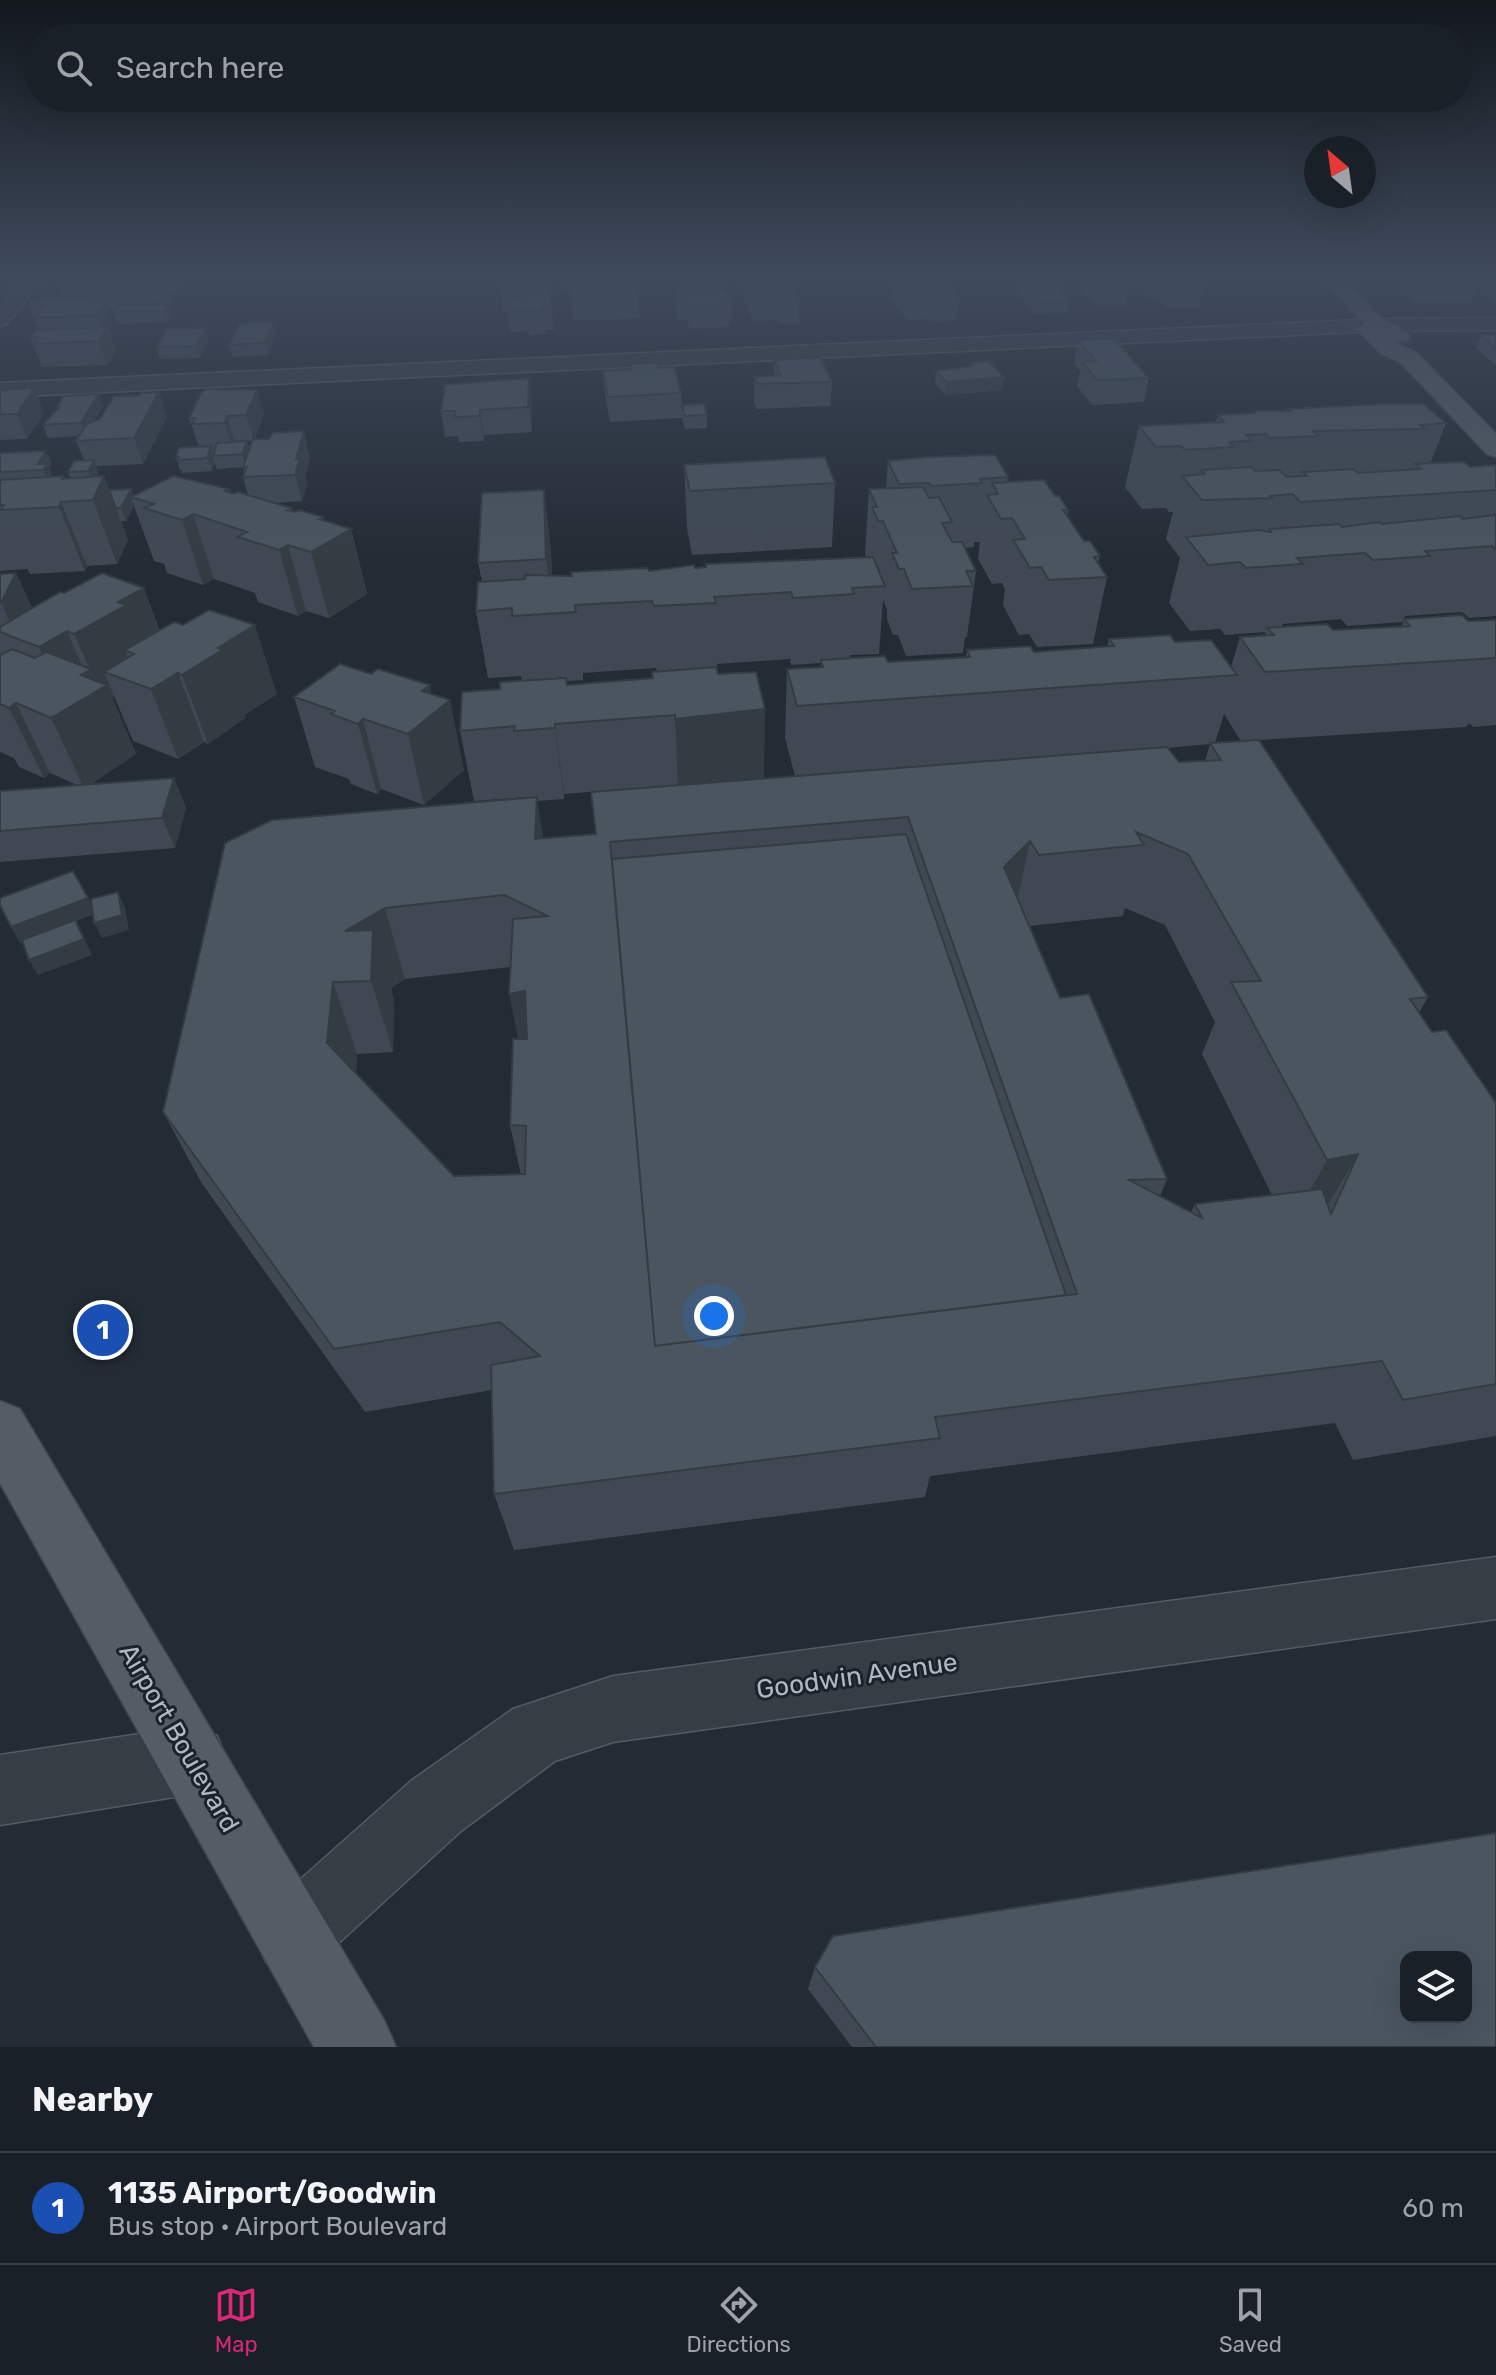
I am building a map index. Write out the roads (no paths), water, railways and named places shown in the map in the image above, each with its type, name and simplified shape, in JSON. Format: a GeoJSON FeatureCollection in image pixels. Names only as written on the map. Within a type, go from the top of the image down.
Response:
{"type":"FeatureCollection","features":[{"type":"Feature","properties":{"kind":"main road"},"geometry":{"type":"LineString","coordinates":[[1424,374],[1496,449]]}},
{"type":"Feature","properties":{"kind":"main road","name":"Airport Boulevard"},"geometry":{"type":"LineString","coordinates":[[0,1428],[357,2047]]}},
{"type":"Feature","properties":{"kind":"street"},"geometry":{"type":"LineString","coordinates":[[0,390],[349,374]]}},
{"type":"Feature","properties":{"kind":"street","name":"Goodwin Avenue"},"geometry":{"type":"LineString","coordinates":[[292,1936],[436,1806],[537,1733],[613,1709],[1496,1588]]}},
{"type":"Feature","properties":{"kind":"street"},"geometry":{"type":"LineString","coordinates":[[0,1790],[193,1760]]}},
{"type":"Feature","properties":{"kind":"place","name":"1135 Airport/Goodwin"},"geometry":{"type":"Point","coordinates":[103,1330]}}]}
